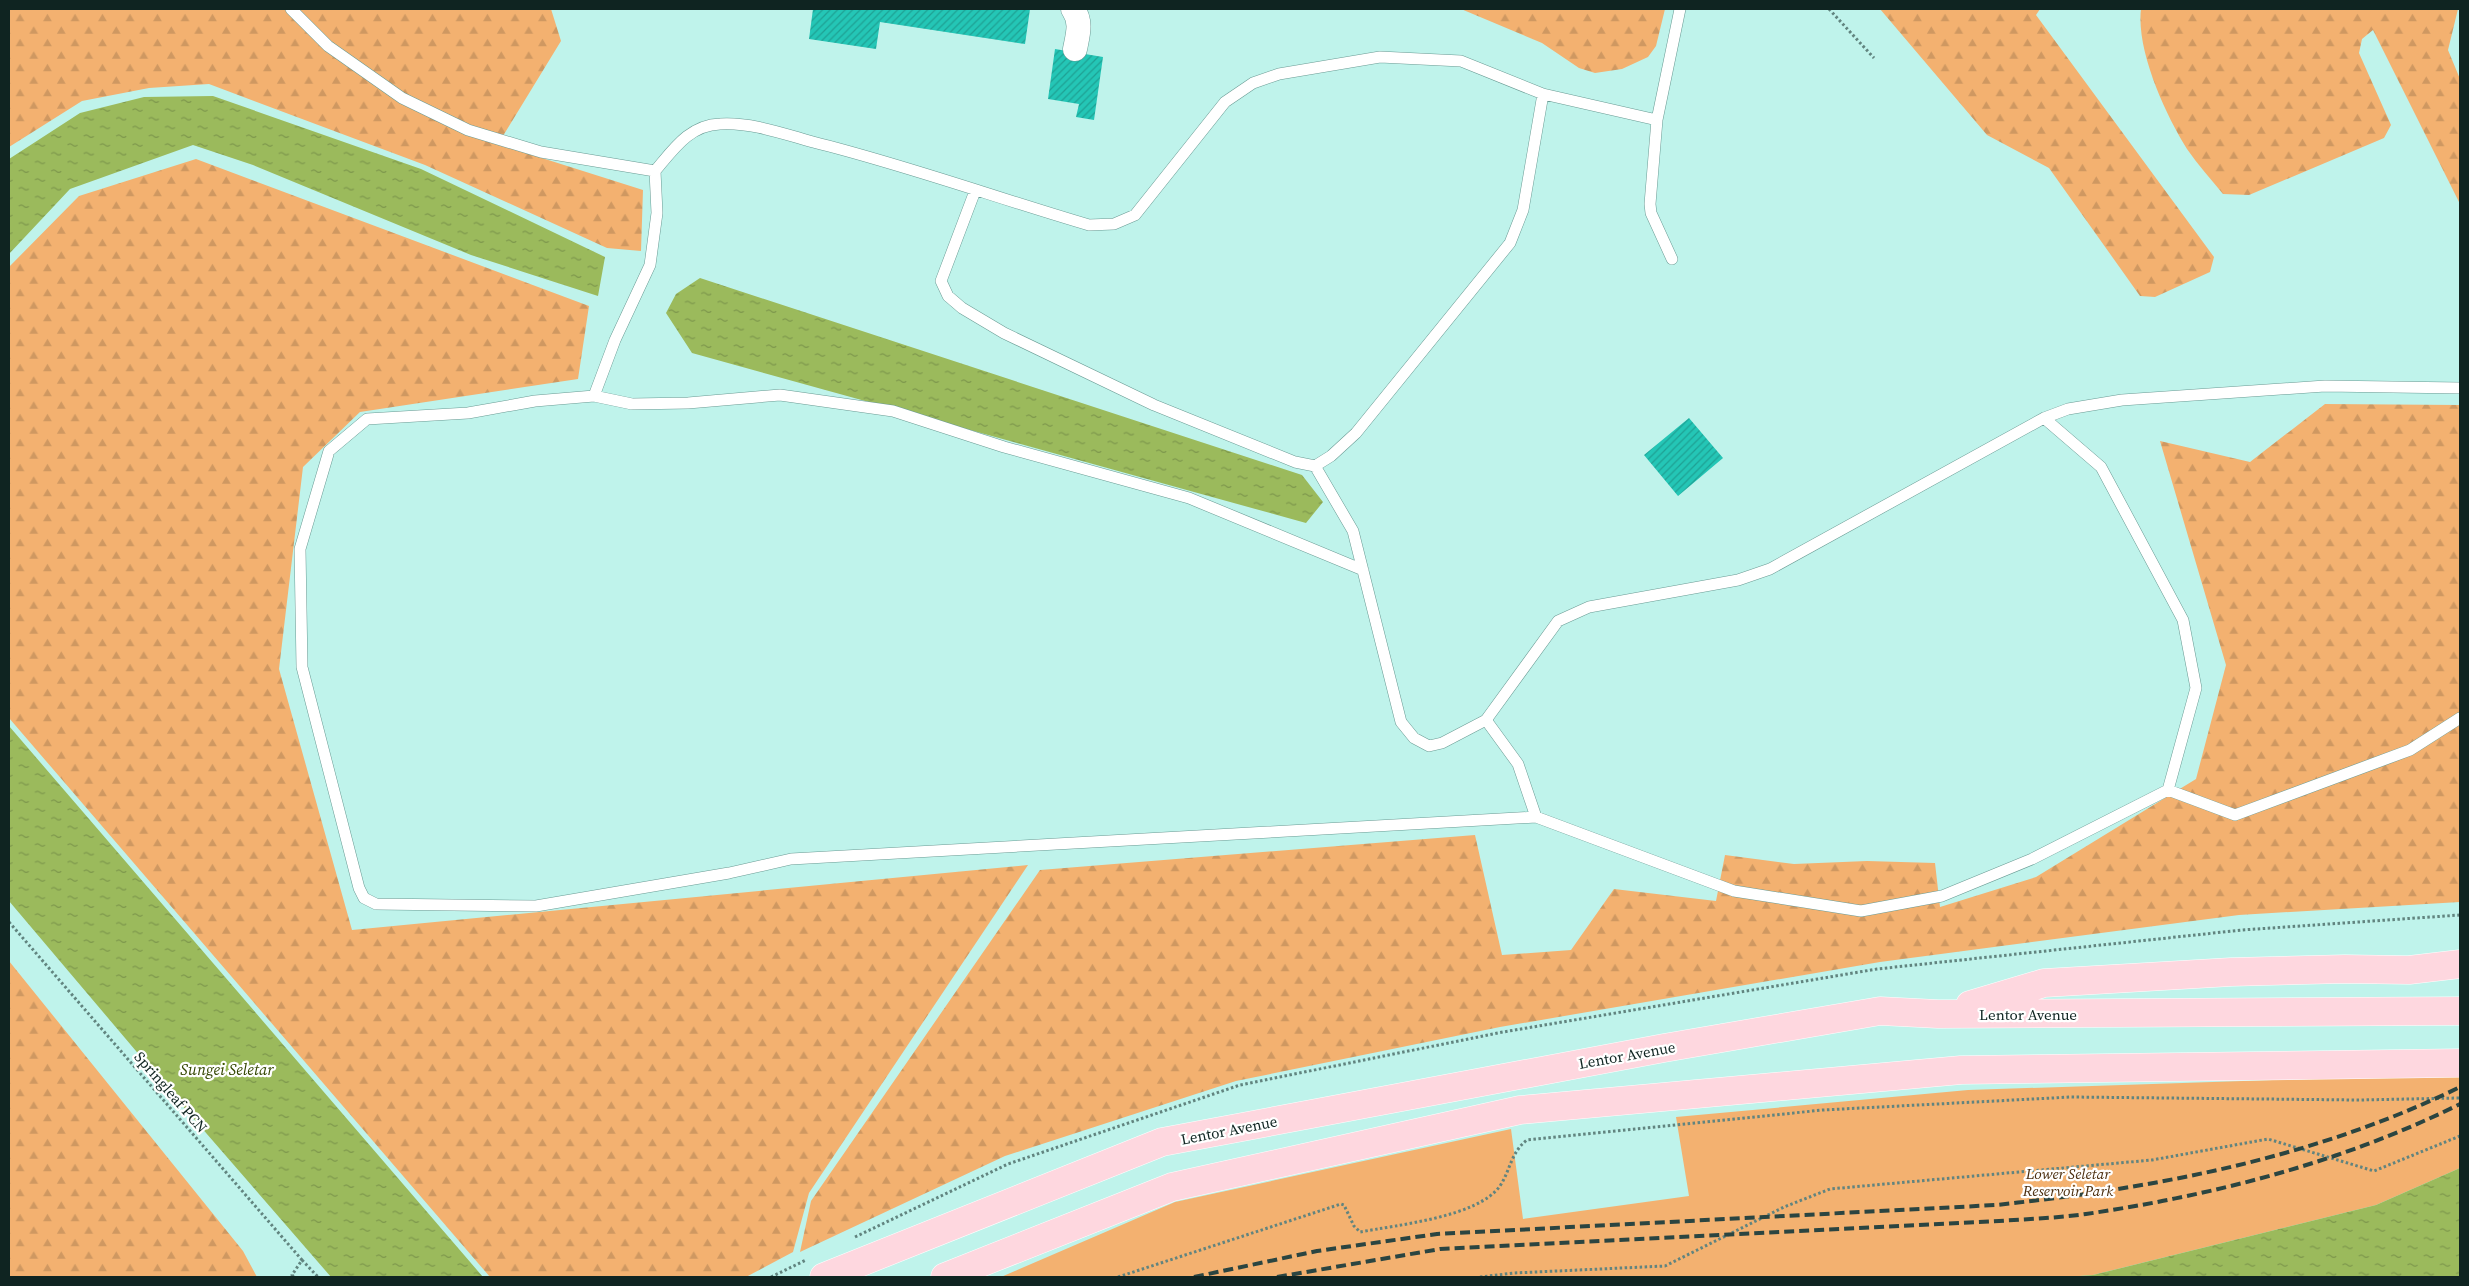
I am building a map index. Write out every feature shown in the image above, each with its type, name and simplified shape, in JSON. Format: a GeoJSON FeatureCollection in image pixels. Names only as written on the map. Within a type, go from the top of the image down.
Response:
{"type":"FeatureCollection","features":[{"type":"Feature","properties":{"kind":"main road"},"geometry":{"type":"LineString","coordinates":[[2344,969],[2460,954]]}},
{"type":"Feature","properties":{"kind":"main road"},"geometry":{"type":"LineString","coordinates":[[1938,1014],[2044,983],[2344,969],[2409,970],[2460,964]]}},
{"type":"Feature","properties":{"kind":"main road","name":"Lentor Avenue"},"geometry":{"type":"LineString","coordinates":[[824,1277],[1162,1142],[1654,1050],[1860,1015],[1880,1012],[1938,1014],[2460,1011]]}},
{"type":"Feature","properties":{"kind":"main road"},"geometry":{"type":"LineString","coordinates":[[945,1277],[1172,1187],[1520,1110],[1961,1070],[2460,1063]]}},
{"type":"Feature","properties":{"kind":"street"},"geometry":{"type":"LineString","coordinates":[[1073,9],[1077,16],[1079,28],[1075,49]]}},
{"type":"Feature","properties":{"kind":"lane"},"geometry":{"type":"LineString","coordinates":[[291,9],[328,46],[402,98],[468,130],[541,152],[655,171]]}},
{"type":"Feature","properties":{"kind":"lane"},"geometry":{"type":"LineString","coordinates":[[1672,259],[1650,204],[1657,120],[1680,9]]}},
{"type":"Feature","properties":{"kind":"lane"},"geometry":{"type":"LineString","coordinates":[[594,396],[615,340],[650,266],[657,213],[655,171],[682,138],[700,129],[720,124],[760,128],[851,151],[1089,226],[1114,224],[1135,215],[1225,102],[1253,83],[1279,74],[1380,57],[1461,61],[1543,94],[1657,120]]}},
{"type":"Feature","properties":{"kind":"lane"},"geometry":{"type":"LineString","coordinates":[[975,191],[941,281],[948,296],[962,308],[1004,333],[1154,406],[1295,462],[1314,466],[1331,456],[1356,433],[1510,243],[1523,210],[1543,94]]}},
{"type":"Feature","properties":{"kind":"lane"},"geometry":{"type":"LineString","coordinates":[[1314,466],[1353,531],[1401,722],[1414,738],[1429,746],[1442,743],[1486,720],[1558,621],[1589,607],[1738,580],[1770,569],[2044,418],[2068,409],[2132,399],[2325,386],[2460,388]]}},
{"type":"Feature","properties":{"kind":"lane"},"geometry":{"type":"LineString","coordinates":[[1363,570],[1189,498],[1004,447],[893,411],[780,396],[688,403],[632,404],[594,396],[535,401],[468,413],[367,419],[329,451],[300,549],[302,668],[359,888],[364,898],[376,904],[536,906],[729,873],[791,859],[1536,817],[1734,891],[1860,910],[1942,896],[2032,859],[2168,790],[2235,815],[2410,750],[2460,718]]}},
{"type":"Feature","properties":{"kind":"lane"},"geometry":{"type":"LineString","coordinates":[[2044,418],[2101,467],[2183,620],[2196,688],[2168,790]]}},
{"type":"Feature","properties":{"kind":"lane"},"geometry":{"type":"LineString","coordinates":[[1486,720],[1518,764],[1536,817]]}},
{"type":"Feature","properties":{"kind":"path"},"geometry":{"type":"LineString","coordinates":[[1829,9],[1874,58]]}},
{"type":"Feature","properties":{"kind":"path","name":"Springleaf PCN"},"geometry":{"type":"LineString","coordinates":[[9,922],[318,1277]]}},
{"type":"Feature","properties":{"kind":"path"},"geometry":{"type":"LineString","coordinates":[[1118,1277],[1341,1204],[1344,1204],[1354,1226],[1360,1232],[1458,1212],[1476,1205],[1500,1186],[1514,1154],[1526,1140],[1823,1110],[2071,1097],[2358,1100],[2460,1098]]}},
{"type":"Feature","properties":{"kind":"path"},"geometry":{"type":"LineString","coordinates":[[1480,1277],[1514,1273],[1666,1266],[1784,1206],[1830,1189],[2152,1160],[2268,1139],[2374,1171],[2460,1136]]}},
{"type":"Feature","properties":{"kind":"path"},"geometry":{"type":"LineString","coordinates":[[294,1277],[292,1276],[302,1260]]}},
{"type":"Feature","properties":{"kind":"green space"},"geometry":{"type":"Polygon","coordinates":[[[9,9],[551,9],[561,41],[498,144],[643,190],[641,251],[607,248],[425,165],[209,84],[149,88],[82,101],[9,147],[9,9]]]}},
{"type":"Feature","properties":{"kind":"green space"},"geometry":{"type":"Polygon","coordinates":[[[1461,9],[1665,9],[1656,46],[1648,57],[1622,69],[1595,73],[1579,68],[1542,43],[1461,9]]]}},
{"type":"Feature","properties":{"kind":"green space"},"geometry":{"type":"Polygon","coordinates":[[[1880,9],[2040,9],[2036,15],[2214,257],[2210,272],[2155,297],[2140,296],[2049,168],[1987,135],[1880,9]]]}},
{"type":"Feature","properties":{"kind":"green space"},"geometry":{"type":"Polygon","coordinates":[[[2141,9],[2458,9],[2448,50],[2460,79],[2460,204],[2373,30],[2362,39],[2359,53],[2391,125],[2384,138],[2249,195],[2223,194],[2187,149],[2161,100],[2143,43],[2141,9]]]}},
{"type":"Feature","properties":{"kind":"green space"},"geometry":{"type":"Polygon","coordinates":[[[196,159],[589,306],[578,379],[360,412],[303,467],[279,669],[352,930],[1028,865],[809,1193],[793,1252],[746,1277],[490,1277],[9,718],[9,267],[79,196],[196,159]]]}},
{"type":"Feature","properties":{"kind":"green space"},"geometry":{"type":"Polygon","coordinates":[[[2325,404],[2460,405],[2460,902],[2239,915],[1880,962],[1500,1027],[1236,1081],[1005,1156],[800,1252],[811,1201],[1040,870],[1475,835],[1502,955],[1571,950],[1614,889],[1716,901],[1725,855],[1794,864],[1867,861],[1935,863],[1940,907],[2036,877],[2196,779],[2226,665],[2160,441],[2250,462],[2325,404]]]}},
{"type":"Feature","properties":{"kind":"green space"},"geometry":{"type":"Polygon","coordinates":[[[9,961],[243,1251],[257,1277],[9,1277],[9,961]]]}},
{"type":"Feature","properties":{"kind":"green space","name":"Lower Seletar Reservoir Park"},"geometry":{"type":"Polygon","coordinates":[[[2460,1074],[2460,1168],[2376,1205],[2093,1275],[2066,1277],[1001,1277],[1175,1202],[1511,1129],[1523,1219],[1689,1196],[1676,1117],[1968,1090],[2460,1074]]]}},
{"type":"Feature","properties":{"kind":"water"},"geometry":{"type":"Polygon","coordinates":[[[213,96],[421,169],[605,257],[598,296],[471,255],[253,165],[193,145],[70,189],[9,254],[9,159],[80,113],[144,97],[213,96]]]}},
{"type":"Feature","properties":{"kind":"water"},"geometry":{"type":"Polygon","coordinates":[[[700,278],[1302,475],[1323,502],[1306,523],[692,353],[666,313],[676,294],[700,278]]]}},
{"type":"Feature","properties":{"kind":"water","name":"Sungei Seletar"},"geometry":{"type":"Polygon","coordinates":[[[9,726],[483,1277],[331,1277],[180,1103],[9,901],[9,726]]]}},
{"type":"Feature","properties":{"kind":"water"},"geometry":{"type":"Polygon","coordinates":[[[2460,1168],[2460,1277],[2066,1277],[2093,1275],[2376,1205],[2460,1168]]]}},
{"type":"Feature","properties":{"kind":"building"},"geometry":{"type":"Polygon","coordinates":[[[813,9],[1030,9],[1025,44],[880,22],[876,49],[809,39],[813,9]]]}},
{"type":"Feature","properties":{"kind":"building"},"geometry":{"type":"Polygon","coordinates":[[[1055,49],[1103,57],[1094,120],[1076,117],[1079,104],[1048,99],[1055,49]]]}},
{"type":"Feature","properties":{"kind":"building"},"geometry":{"type":"Polygon","coordinates":[[[1689,418],[1723,458],[1678,496],[1644,455],[1689,418]]]}},
{"type":"Feature","properties":{"kind":"railway"},"geometry":{"type":"LineString","coordinates":[[1194,1277],[1317,1251],[1437,1234],[1996,1205],[2116,1189],[2175,1179],[2292,1151],[2349,1133],[2405,1112],[2460,1087]]}},
{"type":"Feature","properties":{"kind":"railway"},"geometry":{"type":"LineString","coordinates":[[1277,1277],[1440,1249],[1999,1221],[2086,1214],[2182,1197],[2278,1174],[2370,1143],[2416,1125],[2460,1104]]}}]}
